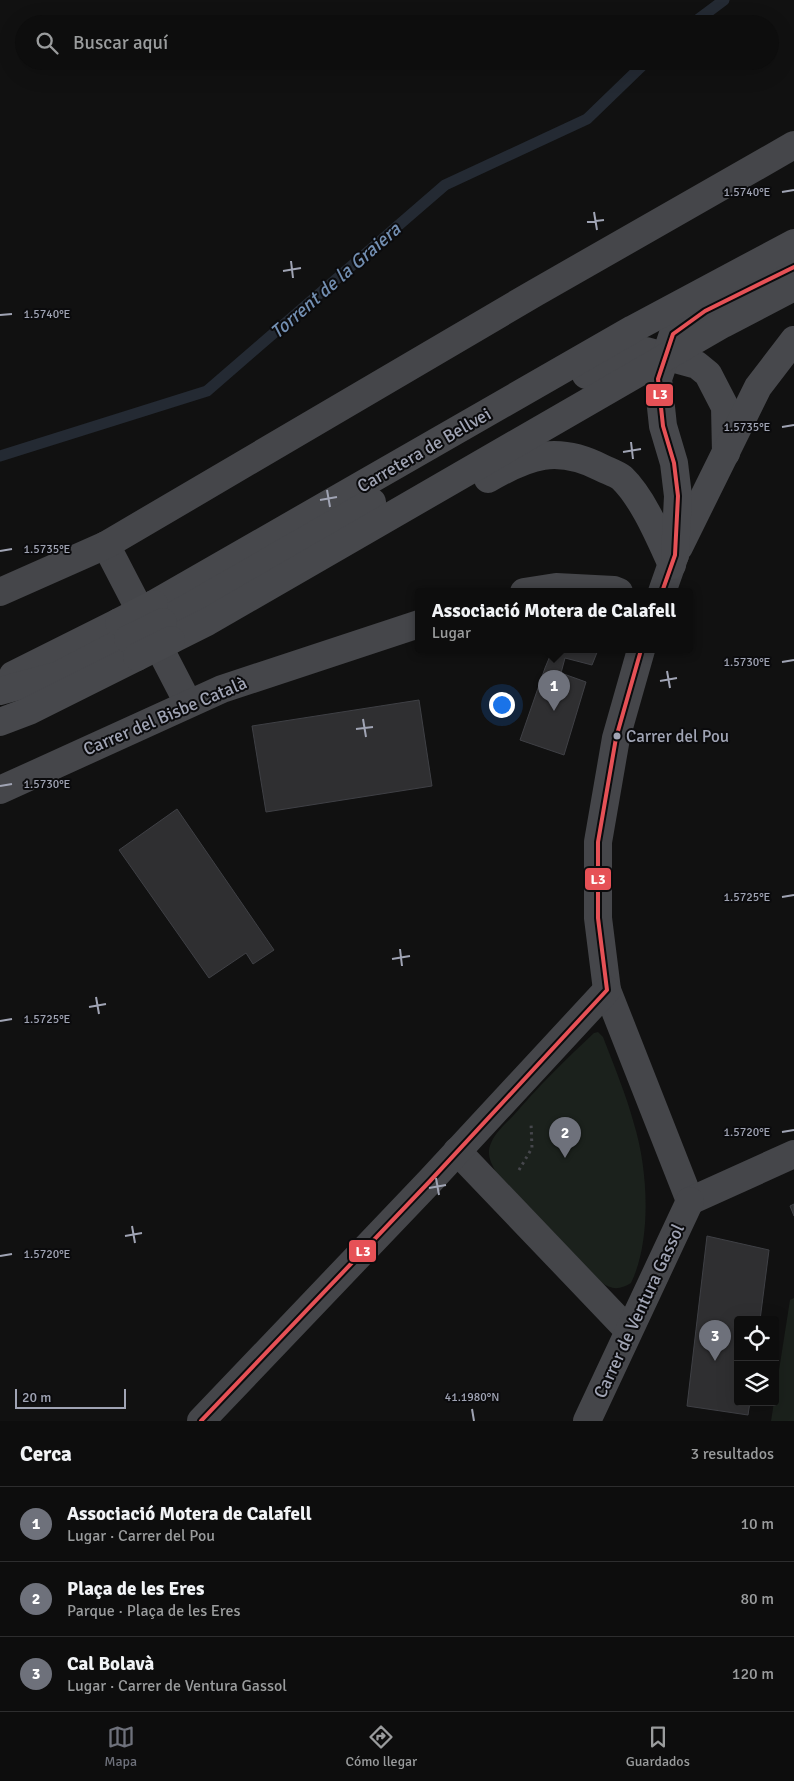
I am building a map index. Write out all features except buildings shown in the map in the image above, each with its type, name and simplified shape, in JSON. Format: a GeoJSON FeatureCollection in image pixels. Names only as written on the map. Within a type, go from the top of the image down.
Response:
{"type":"FeatureCollection","features":[{"type":"Feature","properties":{"kind":"main road","name":"Carretera de Bellvei"},"geometry":{"type":"LineString","coordinates":[[0,682],[128,639],[163,622],[633,329],[759,259],[794,243]]}},
{"type":"Feature","properties":{"kind":"main road"},"geometry":{"type":"LineString","coordinates":[[673,560],[678,496],[674,463],[663,426],[658,379],[673,334],[704,311],[794,266]]}},
{"type":"Feature","properties":{"kind":"main road","name":"Carretera de Bellvei"},"geometry":{"type":"LineString","coordinates":[[0,722],[29,711],[128,639],[163,622],[206,622],[723,324],[794,288]]}},
{"type":"Feature","properties":{"kind":"main road"},"geometry":{"type":"LineString","coordinates":[[673,560],[758,387],[794,340]]}},
{"type":"Feature","properties":{"kind":"main road"},"geometry":{"type":"LineString","coordinates":[[163,622],[384,495],[608,362],[646,351],[697,365],[708,374],[725,408],[726,453]]}},
{"type":"Feature","properties":{"kind":"main road"},"geometry":{"type":"LineString","coordinates":[[206,622],[280,598],[515,463],[547,454],[583,458],[622,478],[651,518],[673,560]]}},
{"type":"Feature","properties":{"kind":"main road"},"geometry":{"type":"LineString","coordinates":[[0,691],[59,675],[128,639]]}},
{"type":"Feature","properties":{"kind":"street"},"geometry":{"type":"LineString","coordinates":[[0,592],[106,545],[535,293],[794,145]]}},
{"type":"Feature","properties":{"kind":"street"},"geometry":{"type":"LineString","coordinates":[[106,545],[188,703]]}},
{"type":"Feature","properties":{"kind":"street"},"geometry":{"type":"LineString","coordinates":[[663,588],[673,560]]}},
{"type":"Feature","properties":{"kind":"street"},"geometry":{"type":"LineString","coordinates":[[550,588],[575,588]]}},
{"type":"Feature","properties":{"kind":"street","name":"Carrer del Bisbe Català"},"geometry":{"type":"LineString","coordinates":[[0,790],[222,689],[415,625]]}},
{"type":"Feature","properties":{"kind":"street"},"geometry":{"type":"LineString","coordinates":[[641,653],[616,738],[598,842],[598,918],[607,990],[690,1201],[794,1154]]}},
{"type":"Feature","properties":{"kind":"street"},"geometry":{"type":"LineString","coordinates":[[201,1421],[607,990]]}},
{"type":"Feature","properties":{"kind":"street"},"geometry":{"type":"LineString","coordinates":[[457,1151],[628,1330]]}},
{"type":"Feature","properties":{"kind":"street","name":"Carrer de Ventura Gassol"},"geometry":{"type":"LineString","coordinates":[[587,1421],[690,1201]]}},
{"type":"Feature","properties":{"kind":"path"},"geometry":{"type":"LineString","coordinates":[[518,1172],[532,1148],[530,1117]]}},
{"type":"Feature","properties":{"kind":"shaded area"},"geometry":{"type":"Polygon","coordinates":[[[598,1032],[603,1037],[631,1113],[639,1142],[645,1183],[645,1226],[638,1266],[631,1283],[619,1288],[608,1287],[601,1282],[496,1172],[489,1155],[491,1143],[501,1129],[562,1063],[594,1033],[598,1032]]]}},
{"type":"Feature","properties":{"kind":"shaded area"},"geometry":{"type":"Polygon","coordinates":[[[794,1298],[794,1421],[771,1421],[773,1406],[779,1406],[779,1370],[790,1300],[794,1298]]]}},
{"type":"Feature","properties":{"kind":"waterway","name":"Torrent de la Graiera"},"geometry":{"type":"LineString","coordinates":[[704,15],[724,0]]}},
{"type":"Feature","properties":{"kind":"waterway","name":"Torrent de la Graiera"},"geometry":{"type":"LineString","coordinates":[[0,456],[207,391],[445,185],[587,119],[638,70]]}},
{"type":"Feature","properties":{"kind":"transit line","name":"L3"},"geometry":{"type":"LineString","coordinates":[[663,588],[675,555],[678,496],[674,463],[663,426],[658,379],[673,334],[705,311],[794,267]]}},
{"type":"Feature","properties":{"kind":"transit line","name":"L3"},"geometry":{"type":"LineString","coordinates":[[201,1421],[430,1181],[607,990],[598,918],[598,842],[616,738],[640,653]]}},
{"type":"Feature","properties":{"kind":"place","name":"Associació Motera de Calafell"},"geometry":{"type":"Point","coordinates":[554,711]}},
{"type":"Feature","properties":{"kind":"place","name":"Carrer del Pou"},"geometry":{"type":"Point","coordinates":[617,736]}},
{"type":"Feature","properties":{"kind":"place","name":"Plaça de les Eres"},"geometry":{"type":"Point","coordinates":[565,1158]}},
{"type":"Feature","properties":{"kind":"place","name":"Cal Bolavà"},"geometry":{"type":"Point","coordinates":[715,1361]}}]}
